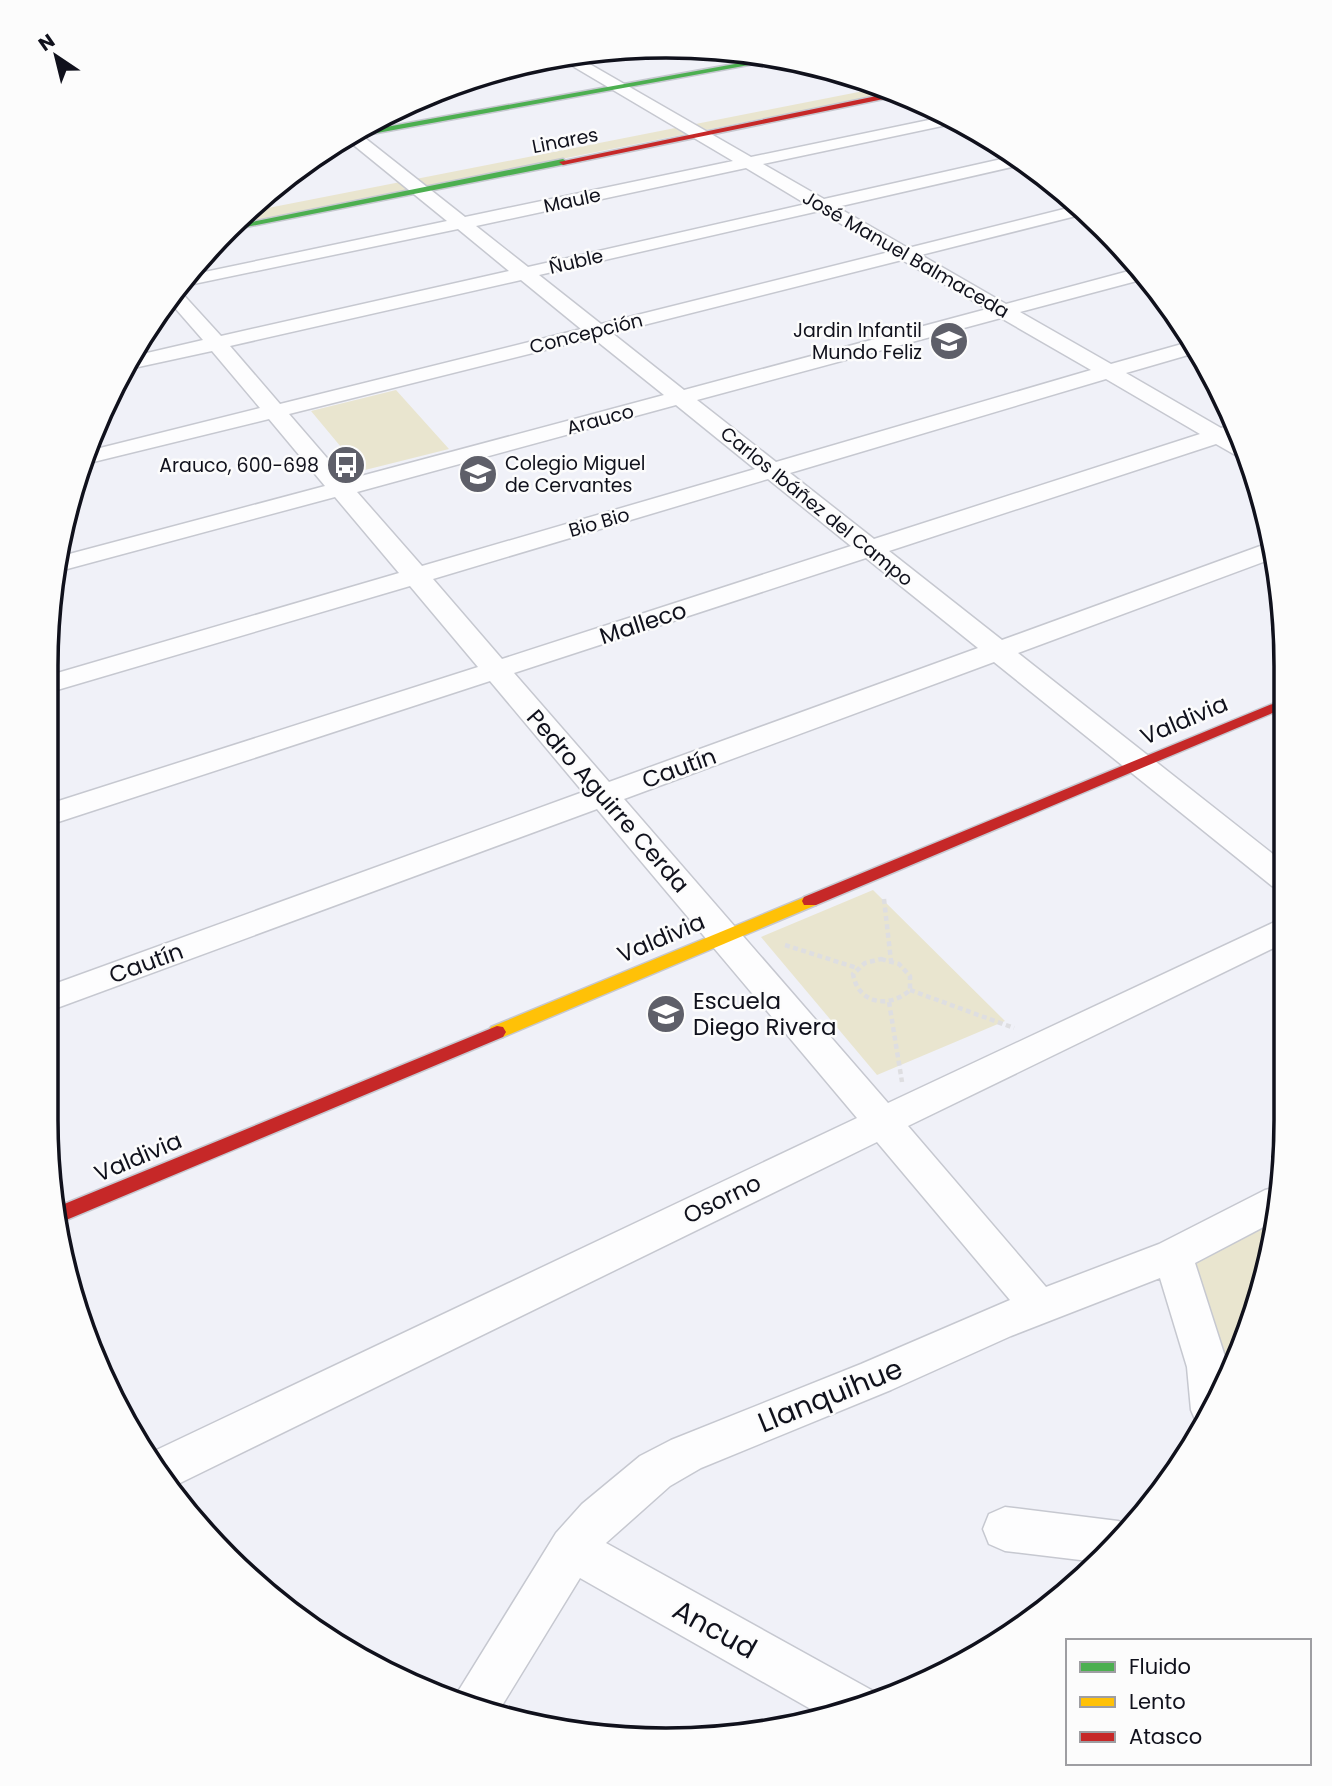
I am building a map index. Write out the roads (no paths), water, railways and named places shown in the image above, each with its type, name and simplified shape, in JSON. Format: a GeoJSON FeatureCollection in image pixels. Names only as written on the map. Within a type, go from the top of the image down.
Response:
{"type":"FeatureCollection","features":[{"type":"Feature","properties":{"kind":"main road"},"geometry":{"type":"LineString","coordinates":[[376,132],[749,64]]}},
{"type":"Feature","properties":{"kind":"main road","name":"Linares"},"geometry":{"type":"LineString","coordinates":[[248,225],[681,124],[859,89]]}},
{"type":"Feature","properties":{"kind":"main road","name":"Linares"},"geometry":{"type":"LineString","coordinates":[[271,204],[414,184],[700,134],[882,98]]}},
{"type":"Feature","properties":{"kind":"main road","name":"Valdivia"},"geometry":{"type":"LineString","coordinates":[[65,1212],[1274,707]]}},
{"type":"Feature","properties":{"kind":"street","name":"José Manuel Balmaceda"},"geometry":{"type":"LineString","coordinates":[[579,64],[1108,371],[1227,431]]}},
{"type":"Feature","properties":{"kind":"street","name":"Maule"},"geometry":{"type":"LineString","coordinates":[[197,279],[939,122]]}},
{"type":"Feature","properties":{"kind":"street","name":"Carlos Ibáñez del Campo"},"geometry":{"type":"LineString","coordinates":[[358,141],[1274,871]]}},
{"type":"Feature","properties":{"kind":"street","name":"Ñuble"},"geometry":{"type":"LineString","coordinates":[[140,361],[1008,163]]}},
{"type":"Feature","properties":{"kind":"street","name":"Concepción"},"geometry":{"type":"LineString","coordinates":[[95,456],[1071,212]]}},
{"type":"Feature","properties":{"kind":"street","name":"Arauco"},"geometry":{"type":"LineString","coordinates":[[67,562],[1132,276]]}},
{"type":"Feature","properties":{"kind":"street","name":"Pedro Aguirre Cerda"},"geometry":{"type":"LineString","coordinates":[[180,301],[603,796],[732,933],[895,1116],[1038,1308]]}},
{"type":"Feature","properties":{"kind":"street","name":"Bio Bio"},"geometry":{"type":"LineString","coordinates":[[58,682],[1185,349]]}},
{"type":"Feature","properties":{"kind":"street","name":"Malleco"},"geometry":{"type":"LineString","coordinates":[[58,812],[1228,432]]}},
{"type":"Feature","properties":{"kind":"street","name":"Cautín"},"geometry":{"type":"LineString","coordinates":[[58,996],[1264,554]]}},
{"type":"Feature","properties":{"kind":"street","name":"Osorno"},"geometry":{"type":"LineString","coordinates":[[167,1467],[1274,933]]}},
{"type":"Feature","properties":{"kind":"street","name":"Llanquihue"},"geometry":{"type":"LineString","coordinates":[[479,1699],[572,1549],[625,1493],[655,1471],[686,1454],[1173,1255],[1268,1207]]}},
{"type":"Feature","properties":{"kind":"street"},"geometry":{"type":"LineString","coordinates":[[1173,1255],[1208,1367],[1210,1392]]}},
{"type":"Feature","properties":{"kind":"street"},"geometry":{"type":"LineString","coordinates":[[1005,1529],[1104,1541]]}},
{"type":"Feature","properties":{"kind":"street","name":"Ancud"},"geometry":{"type":"LineString","coordinates":[[572,1549],[844,1701]]}},
{"type":"Feature","properties":{"kind":"place","name":"Jardin Infantil Mundo Feliz"},"geometry":{"type":"Point","coordinates":[949,341]}},
{"type":"Feature","properties":{"kind":"place","name":"Arauco, 600-698"},"geometry":{"type":"Point","coordinates":[346,465]}},
{"type":"Feature","properties":{"kind":"place","name":"Colegio Miguel de Cervantes"},"geometry":{"type":"Point","coordinates":[478,474]}},
{"type":"Feature","properties":{"kind":"place","name":"Escuela Diego Rivera"},"geometry":{"type":"Point","coordinates":[666,1014]}}]}
